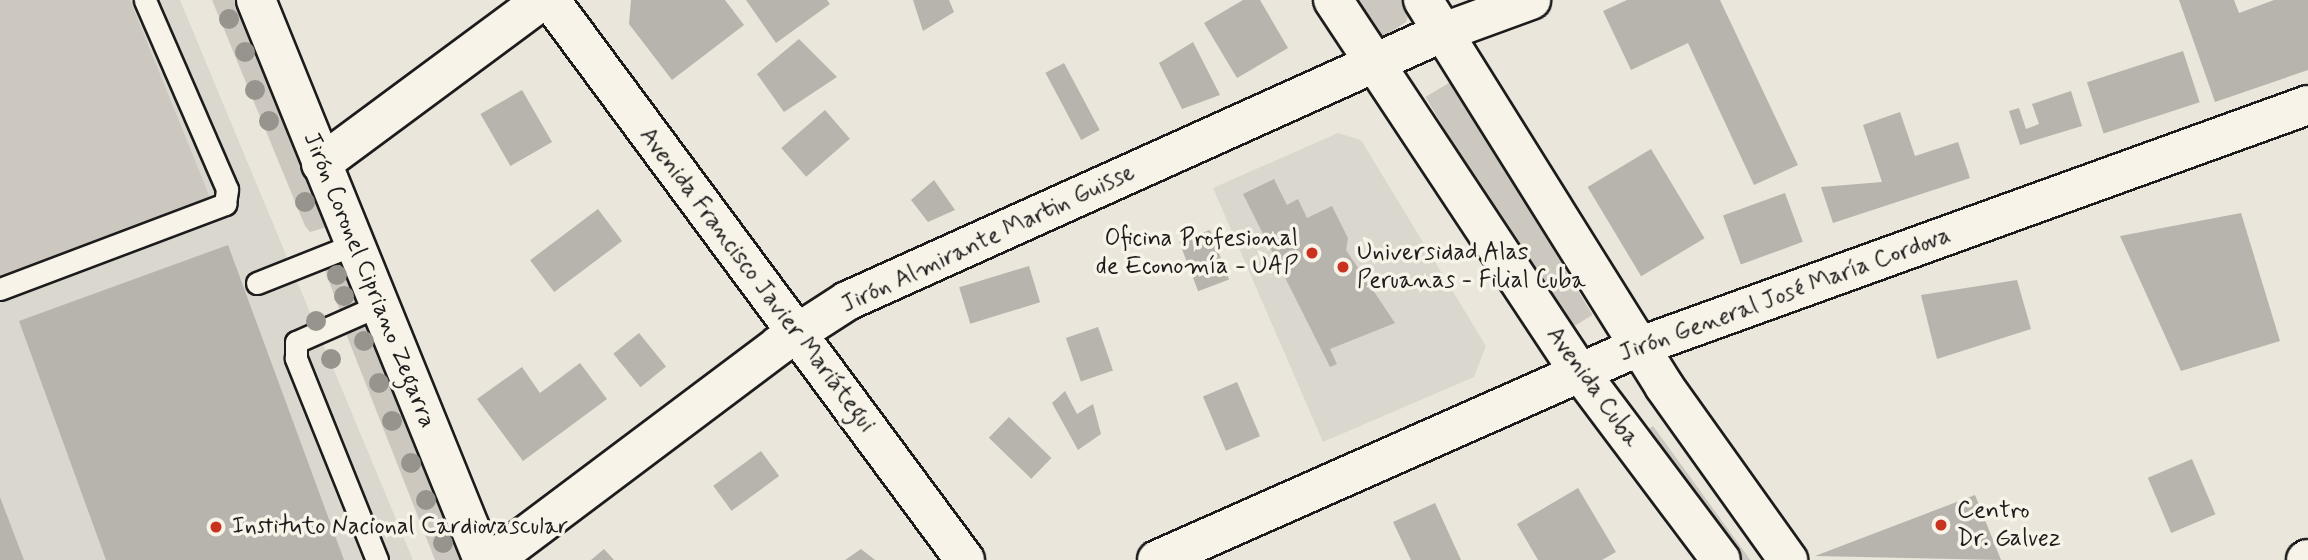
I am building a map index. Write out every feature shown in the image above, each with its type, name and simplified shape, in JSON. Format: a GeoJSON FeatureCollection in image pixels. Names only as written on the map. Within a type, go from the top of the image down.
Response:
{"type":"FeatureCollection","features":[{"type":"Feature","properties":{"kind":"street","name":"Jirón Coronel Cipriano Zegarra"},"geometry":{"type":"LineString","coordinates":[[256,0],[484,560]]}},
{"type":"Feature","properties":{"kind":"street"},"geometry":{"type":"LineString","coordinates":[[321,164],[543,0]]}},
{"type":"Feature","properties":{"kind":"street","name":"Avenida Francisco Javier Mariátegui"},"geometry":{"type":"LineString","coordinates":[[550,0],[965,560]]}},
{"type":"Feature","properties":{"kind":"street","name":"Avenida Cuba"},"geometry":{"type":"LineString","coordinates":[[1333,0],[1579,371],[1721,560]]}},
{"type":"Feature","properties":{"kind":"street"},"geometry":{"type":"LineString","coordinates":[[1423,0],[1638,347],[1788,560]]}},
{"type":"Feature","properties":{"kind":"street","name":"Jirón Almirante Martin Guisse"},"geometry":{"type":"LineString","coordinates":[[493,560],[797,334],[847,301],[1441,33],[1531,0]]}},
{"type":"Feature","properties":{"kind":"street","name":"Jirón General José María Cordova"},"geometry":{"type":"LineString","coordinates":[[1157,560],[1638,347],[2308,105]]}},
{"type":"Feature","properties":{"kind":"lane"},"geometry":{"type":"LineString","coordinates":[[0,289],[225,204],[226,189],[145,0]]}},
{"type":"Feature","properties":{"kind":"lane"},"geometry":{"type":"LineString","coordinates":[[257,284],[355,244]]}},
{"type":"Feature","properties":{"kind":"lane"},"geometry":{"type":"LineString","coordinates":[[377,560],[296,358],[296,342],[380,305]]}},
{"type":"Feature","properties":{"kind":"shaded area"},"geometry":{"type":"Polygon","coordinates":[[[0,0],[180,0],[413,560],[0,560],[0,0]]]}},
{"type":"Feature","properties":{"kind":"shaded area"},"geometry":{"type":"Polygon","coordinates":[[[0,0],[130,0],[215,210],[0,285],[0,0]]]}},
{"type":"Feature","properties":{"kind":"shaded area"},"geometry":{"type":"Polygon","coordinates":[[[212,0],[242,0],[333,222],[327,227],[310,232],[305,226],[212,0]]]}},
{"type":"Feature","properties":{"kind":"shaded area"},"geometry":{"type":"Polygon","coordinates":[[[1347,0],[1407,0],[1411,8],[1406,22],[1379,40],[1347,0]]]}},
{"type":"Feature","properties":{"kind":"shaded area"},"geometry":{"type":"Polygon","coordinates":[[[1452,81],[1593,315],[1566,331],[1425,97],[1452,81]]]}},
{"type":"Feature","properties":{"kind":"shaded area","name":"Universidad Alas Peruanas - Filial Cuba"},"geometry":{"type":"Polygon","coordinates":[[[1338,133],[1361,140],[1486,346],[1474,377],[1323,442],[1213,188],[1338,133]]]}},
{"type":"Feature","properties":{"kind":"shaded area"},"geometry":{"type":"Polygon","coordinates":[[[344,258],[361,304],[340,312],[323,266],[344,258]]]}},
{"type":"Feature","properties":{"kind":"shaded area"},"geometry":{"type":"Polygon","coordinates":[[[365,321],[466,560],[435,560],[345,331],[365,321]]]}},
{"type":"Feature","properties":{"kind":"shaded area"},"geometry":{"type":"Polygon","coordinates":[[[1653,426],[1750,560],[1738,560],[1645,432],[1653,426]]]}},
{"type":"Feature","properties":{"kind":"building"},"geometry":{"type":"Polygon","coordinates":[[[631,0],[725,0],[744,25],[672,80],[629,24],[631,0]]]}},
{"type":"Feature","properties":{"kind":"building"},"geometry":{"type":"Polygon","coordinates":[[[746,0],[827,0],[830,4],[776,43],[746,0]]]}},
{"type":"Feature","properties":{"kind":"building"},"geometry":{"type":"Polygon","coordinates":[[[913,0],[949,0],[954,12],[923,31],[913,0]]]}},
{"type":"Feature","properties":{"kind":"building"},"geometry":{"type":"Polygon","coordinates":[[[1243,0],[1260,0],[1288,48],[1237,78],[1204,23],[1243,0]]]}},
{"type":"Feature","properties":{"kind":"building"},"geometry":{"type":"Polygon","coordinates":[[[1627,0],[1720,0],[1798,165],[1754,185],[1688,43],[1631,70],[1603,11],[1627,0]]]}},
{"type":"Feature","properties":{"kind":"building"},"geometry":{"type":"Polygon","coordinates":[[[2179,0],[2234,0],[2239,13],[2274,0],[2308,0],[2308,70],[2215,102],[2179,0]]]}},
{"type":"Feature","properties":{"kind":"building"},"geometry":{"type":"Polygon","coordinates":[[[799,39],[837,77],[784,112],[757,74],[799,39]]]}},
{"type":"Feature","properties":{"kind":"building"},"geometry":{"type":"Polygon","coordinates":[[[1193,42],[1220,95],[1182,109],[1159,63],[1193,42]]]}},
{"type":"Feature","properties":{"kind":"building"},"geometry":{"type":"Polygon","coordinates":[[[2183,51],[2200,102],[2104,134],[2087,82],[2183,51]]]}},
{"type":"Feature","properties":{"kind":"building"},"geometry":{"type":"Polygon","coordinates":[[[1064,63],[1100,130],[1081,140],[1045,73],[1064,63]]]}},
{"type":"Feature","properties":{"kind":"building"},"geometry":{"type":"Polygon","coordinates":[[[522,90],[552,142],[510,166],[480,114],[522,90]]]}},
{"type":"Feature","properties":{"kind":"building"},"geometry":{"type":"Polygon","coordinates":[[[2071,91],[2082,126],[2020,145],[2009,111],[2019,108],[2026,129],[2039,124],[2032,104],[2071,91]]]}},
{"type":"Feature","properties":{"kind":"building"},"geometry":{"type":"Polygon","coordinates":[[[825,110],[850,139],[806,177],[781,148],[825,110]]]}},
{"type":"Feature","properties":{"kind":"building"},"geometry":{"type":"Polygon","coordinates":[[[1900,112],[1915,156],[1958,142],[1970,178],[1833,223],[1821,187],[1882,182],[1863,125],[1900,112]]]}},
{"type":"Feature","properties":{"kind":"building"},"geometry":{"type":"Polygon","coordinates":[[[1651,149],[1705,238],[1641,276],[1588,187],[1651,149]]]}},
{"type":"Feature","properties":{"kind":"building"},"geometry":{"type":"Polygon","coordinates":[[[1274,179],[1287,205],[1298,199],[1307,218],[1332,206],[1348,238],[1346,250],[1395,323],[1330,349],[1337,364],[1330,367],[1243,194],[1274,179]]]}},
{"type":"Feature","properties":{"kind":"building"},"geometry":{"type":"Polygon","coordinates":[[[934,180],[955,210],[928,222],[911,200],[934,180]]]}},
{"type":"Feature","properties":{"kind":"building"},"geometry":{"type":"Polygon","coordinates":[[[1785,193],[1803,242],[1741,264],[1723,216],[1785,193]]]}},
{"type":"Feature","properties":{"kind":"building"},"geometry":{"type":"Polygon","coordinates":[[[598,209],[622,241],[554,292],[530,260],[598,209]]]}},
{"type":"Feature","properties":{"kind":"building"},"geometry":{"type":"Polygon","coordinates":[[[2241,213],[2280,341],[2181,371],[2120,236],[2241,213]]]}},
{"type":"Feature","properties":{"kind":"building"},"geometry":{"type":"Polygon","coordinates":[[[1210,230],[1229,279],[1198,291],[1179,242],[1210,230]]]}},
{"type":"Feature","properties":{"kind":"building"},"geometry":{"type":"Polygon","coordinates":[[[228,245],[344,560],[106,560],[19,321],[228,245]]]}},
{"type":"Feature","properties":{"kind":"building"},"geometry":{"type":"Polygon","coordinates":[[[1029,266],[1040,302],[970,324],[959,287],[1029,266]]]}},
{"type":"Feature","properties":{"kind":"building"},"geometry":{"type":"Polygon","coordinates":[[[2017,280],[2031,329],[1937,359],[1921,295],[2017,280]]]}},
{"type":"Feature","properties":{"kind":"building"},"geometry":{"type":"Polygon","coordinates":[[[1098,327],[1113,370],[1081,382],[1066,338],[1098,327]]]}},
{"type":"Feature","properties":{"kind":"building"},"geometry":{"type":"Polygon","coordinates":[[[639,333],[666,366],[640,387],[613,354],[639,333]]]}},
{"type":"Feature","properties":{"kind":"building"},"geometry":{"type":"Polygon","coordinates":[[[580,363],[607,399],[523,461],[477,399],[522,367],[540,393],[580,363]]]}},
{"type":"Feature","properties":{"kind":"building"},"geometry":{"type":"Polygon","coordinates":[[[1237,382],[1260,436],[1226,451],[1203,396],[1237,382]]]}},
{"type":"Feature","properties":{"kind":"building"},"geometry":{"type":"Polygon","coordinates":[[[1065,391],[1077,414],[1093,404],[1101,434],[1078,450],[1052,403],[1065,391]]]}},
{"type":"Feature","properties":{"kind":"building"},"geometry":{"type":"Polygon","coordinates":[[[1009,417],[1051,458],[1031,479],[989,438],[1009,417]]]}},
{"type":"Feature","properties":{"kind":"building"},"geometry":{"type":"Polygon","coordinates":[[[761,451],[779,476],[731,511],[713,486],[761,451]]]}},
{"type":"Feature","properties":{"kind":"building"},"geometry":{"type":"Polygon","coordinates":[[[2192,459],[2215,514],[2171,533],[2148,478],[2192,459]]]}},
{"type":"Feature","properties":{"kind":"building"},"geometry":{"type":"Polygon","coordinates":[[[1578,488],[1616,552],[1602,560],[1538,560],[1517,524],[1578,488]]]}},
{"type":"Feature","properties":{"kind":"building","name":"Centro Dr. Galvez"},"geometry":{"type":"Polygon","coordinates":[[[1975,495],[2001,560],[1815,556],[1975,495]]]}},
{"type":"Feature","properties":{"kind":"building"},"geometry":{"type":"Polygon","coordinates":[[[0,497],[24,560],[0,560],[0,497]]]}},
{"type":"Feature","properties":{"kind":"building"},"geometry":{"type":"Polygon","coordinates":[[[1435,503],[1461,560],[1411,560],[1393,522],[1435,503]]]}},
{"type":"Feature","properties":{"kind":"building"},"geometry":{"type":"Polygon","coordinates":[[[604,549],[614,560],[591,560],[604,549]]]}},
{"type":"Feature","properties":{"kind":"building"},"geometry":{"type":"Polygon","coordinates":[[[861,549],[875,560],[845,560],[861,549]]]}},
{"type":"Feature","properties":{"kind":"place","name":"Oficina Profesional de Economía - UAP"},"geometry":{"type":"Point","coordinates":[1312,253]}},
{"type":"Feature","properties":{"kind":"place","name":"Universidad Alas Peruanas - Filial Cuba"},"geometry":{"type":"Point","coordinates":[1343,267]}},
{"type":"Feature","properties":{"kind":"place","name":"Centro Dr. Galvez"},"geometry":{"type":"Point","coordinates":[1941,525]}},
{"type":"Feature","properties":{"kind":"place","name":"Instituto Nacional Cardiovascular"},"geometry":{"type":"Point","coordinates":[216,527]}}]}
